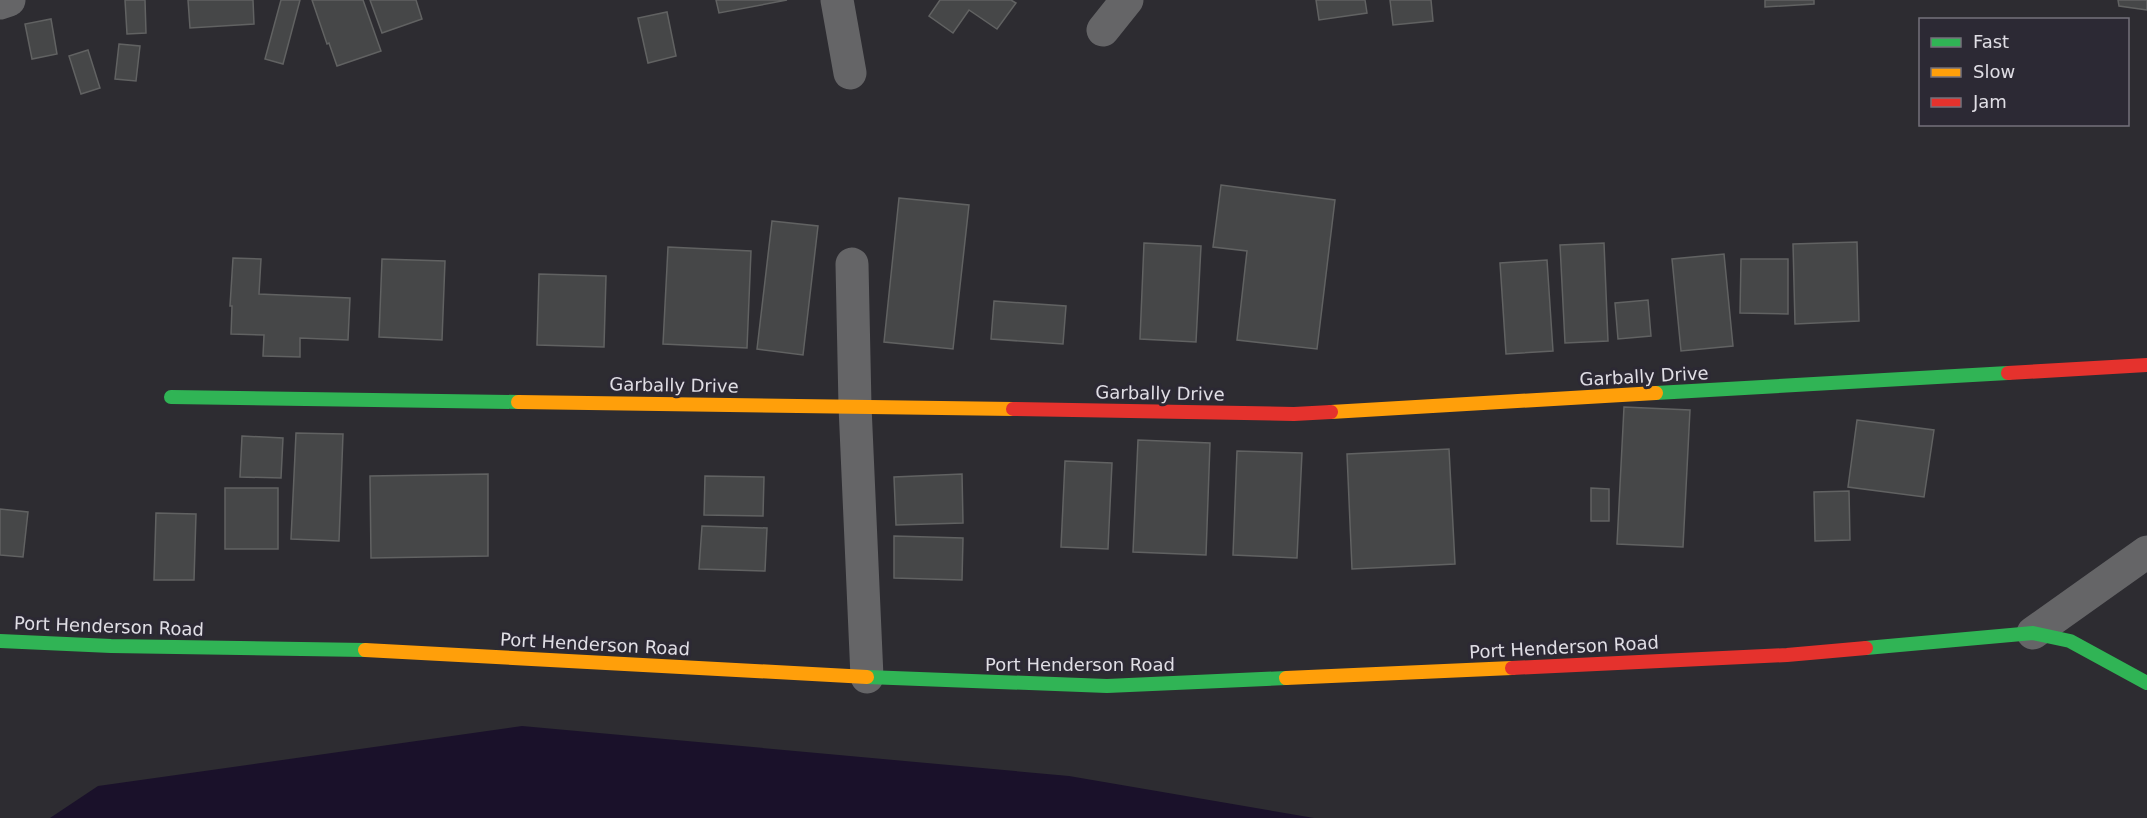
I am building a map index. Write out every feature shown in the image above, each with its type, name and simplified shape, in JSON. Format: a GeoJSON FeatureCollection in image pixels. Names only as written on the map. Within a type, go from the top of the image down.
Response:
{"type":"FeatureCollection","features":[{"type":"Feature","properties":{"kind":"street"},"geometry":{"type":"LineString","coordinates":[[0,3],[9,0]]}},
{"type":"Feature","properties":{"kind":"street"},"geometry":{"type":"LineString","coordinates":[[837,0],[850,73]]}},
{"type":"Feature","properties":{"kind":"street"},"geometry":{"type":"LineString","coordinates":[[1103,30],[1127,0]]}},
{"type":"Feature","properties":{"kind":"street"},"geometry":{"type":"LineString","coordinates":[[852,264],[855,406],[867,677]]}},
{"type":"Feature","properties":{"kind":"street","name":"Garbally Drive"},"geometry":{"type":"LineString","coordinates":[[171,397],[1294,414],[2147,365]]}},
{"type":"Feature","properties":{"kind":"street"},"geometry":{"type":"LineString","coordinates":[[2032,633],[2147,552]]}},
{"type":"Feature","properties":{"kind":"street","name":"Port Henderson Road"},"geometry":{"type":"LineString","coordinates":[[0,641],[111,646],[406,651],[867,677],[1119,685],[1787,655],[2032,633],[2070,641],[2147,683]]}},
{"type":"Feature","properties":{"kind":"shaded area"},"geometry":{"type":"Polygon","coordinates":[[[522,726],[1069,776],[1314,818],[50,818],[98,786],[522,726]]]}},
{"type":"Feature","properties":{"kind":"building"},"geometry":{"type":"Polygon","coordinates":[[[125,0],[145,0],[146,33],[127,34],[125,0]]]}},
{"type":"Feature","properties":{"kind":"building"},"geometry":{"type":"Polygon","coordinates":[[[188,0],[253,0],[254,24],[190,28],[188,0]]]}},
{"type":"Feature","properties":{"kind":"building"},"geometry":{"type":"Polygon","coordinates":[[[281,0],[300,0],[283,64],[265,59],[281,0]]]}},
{"type":"Feature","properties":{"kind":"building"},"geometry":{"type":"Polygon","coordinates":[[[312,0],[363,0],[381,51],[337,66],[312,0]]]}},
{"type":"Feature","properties":{"kind":"building"},"geometry":{"type":"Polygon","coordinates":[[[370,0],[416,0],[422,19],[382,33],[370,0]]]}},
{"type":"Feature","properties":{"kind":"building"},"geometry":{"type":"Polygon","coordinates":[[[716,0],[787,0],[719,13],[716,0]]]}},
{"type":"Feature","properties":{"kind":"building"},"geometry":{"type":"Polygon","coordinates":[[[940,0],[1011,0],[1016,3],[997,29],[969,10],[953,33],[929,16],[940,0]]]}},
{"type":"Feature","properties":{"kind":"building"},"geometry":{"type":"Polygon","coordinates":[[[1316,0],[1365,0],[1367,13],[1319,20],[1316,0]]]}},
{"type":"Feature","properties":{"kind":"building"},"geometry":{"type":"Polygon","coordinates":[[[1390,0],[1431,0],[1433,21],[1393,25],[1390,0]]]}},
{"type":"Feature","properties":{"kind":"building"},"geometry":{"type":"Polygon","coordinates":[[[1765,0],[1814,0],[1814,4],[1765,7],[1765,0]]]}},
{"type":"Feature","properties":{"kind":"building"},"geometry":{"type":"Polygon","coordinates":[[[2118,0],[2147,0],[2147,10],[2119,6],[2118,0]]]}},
{"type":"Feature","properties":{"kind":"building"},"geometry":{"type":"Polygon","coordinates":[[[667,12],[676,56],[648,63],[638,18],[667,12]]]}},
{"type":"Feature","properties":{"kind":"building"},"geometry":{"type":"Polygon","coordinates":[[[51,19],[57,54],[32,59],[25,24],[51,19]]]}},
{"type":"Feature","properties":{"kind":"building"},"geometry":{"type":"Polygon","coordinates":[[[119,44],[140,46],[136,81],[115,79],[119,44]]]}},
{"type":"Feature","properties":{"kind":"building"},"geometry":{"type":"Polygon","coordinates":[[[88,50],[100,88],[81,94],[69,56],[88,50]]]}},
{"type":"Feature","properties":{"kind":"building"},"geometry":{"type":"Polygon","coordinates":[[[1221,185],[1335,200],[1317,349],[1237,340],[1247,251],[1213,247],[1221,185]]]}},
{"type":"Feature","properties":{"kind":"building"},"geometry":{"type":"Polygon","coordinates":[[[899,198],[969,205],[953,349],[884,342],[899,198]]]}},
{"type":"Feature","properties":{"kind":"building"},"geometry":{"type":"Polygon","coordinates":[[[772,221],[818,226],[803,355],[757,349],[772,221]]]}},
{"type":"Feature","properties":{"kind":"building"},"geometry":{"type":"Polygon","coordinates":[[[1857,242],[1859,321],[1795,324],[1793,244],[1857,242]]]}},
{"type":"Feature","properties":{"kind":"building"},"geometry":{"type":"Polygon","coordinates":[[[1144,243],[1201,246],[1196,342],[1140,339],[1144,243]]]}},
{"type":"Feature","properties":{"kind":"building"},"geometry":{"type":"Polygon","coordinates":[[[1604,243],[1608,341],[1565,343],[1560,245],[1604,243]]]}},
{"type":"Feature","properties":{"kind":"building"},"geometry":{"type":"Polygon","coordinates":[[[668,247],[751,251],[747,348],[663,344],[668,247]]]}},
{"type":"Feature","properties":{"kind":"building"},"geometry":{"type":"Polygon","coordinates":[[[1724,254],[1733,346],[1681,351],[1672,259],[1724,254]]]}},
{"type":"Feature","properties":{"kind":"building"},"geometry":{"type":"Polygon","coordinates":[[[233,258],[261,259],[259,294],[350,298],[348,340],[300,338],[300,357],[263,356],[264,335],[231,334],[233,258]]]}},
{"type":"Feature","properties":{"kind":"building"},"geometry":{"type":"Polygon","coordinates":[[[382,259],[445,261],[442,340],[379,337],[382,259]]]}},
{"type":"Feature","properties":{"kind":"building"},"geometry":{"type":"Polygon","coordinates":[[[1741,259],[1788,259],[1788,314],[1740,313],[1741,259]]]}},
{"type":"Feature","properties":{"kind":"building"},"geometry":{"type":"Polygon","coordinates":[[[1547,260],[1553,351],[1506,354],[1500,263],[1547,260]]]}},
{"type":"Feature","properties":{"kind":"building"},"geometry":{"type":"Polygon","coordinates":[[[539,274],[606,276],[604,347],[537,345],[539,274]]]}},
{"type":"Feature","properties":{"kind":"building"},"geometry":{"type":"Polygon","coordinates":[[[1648,300],[1651,336],[1618,339],[1615,303],[1648,300]]]}},
{"type":"Feature","properties":{"kind":"building"},"geometry":{"type":"Polygon","coordinates":[[[994,301],[1066,306],[1063,344],[991,339],[994,301]]]}},
{"type":"Feature","properties":{"kind":"building"},"geometry":{"type":"Polygon","coordinates":[[[1624,407],[1690,410],[1683,547],[1617,544],[1624,407]]]}},
{"type":"Feature","properties":{"kind":"building"},"geometry":{"type":"Polygon","coordinates":[[[1857,420],[1934,430],[1924,497],[1848,487],[1857,420]]]}},
{"type":"Feature","properties":{"kind":"building"},"geometry":{"type":"Polygon","coordinates":[[[296,433],[343,434],[339,541],[291,539],[296,433]]]}},
{"type":"Feature","properties":{"kind":"building"},"geometry":{"type":"Polygon","coordinates":[[[242,436],[283,438],[281,478],[240,477],[242,436]]]}},
{"type":"Feature","properties":{"kind":"building"},"geometry":{"type":"Polygon","coordinates":[[[1138,440],[1210,443],[1206,555],[1133,552],[1138,440]]]}},
{"type":"Feature","properties":{"kind":"building"},"geometry":{"type":"Polygon","coordinates":[[[1449,449],[1455,564],[1352,569],[1347,454],[1449,449]]]}},
{"type":"Feature","properties":{"kind":"building"},"geometry":{"type":"Polygon","coordinates":[[[1237,451],[1302,453],[1297,558],[1233,555],[1237,451]]]}},
{"type":"Feature","properties":{"kind":"building"},"geometry":{"type":"Polygon","coordinates":[[[1065,461],[1112,463],[1108,549],[1061,547],[1065,461]]]}},
{"type":"Feature","properties":{"kind":"building"},"geometry":{"type":"Polygon","coordinates":[[[488,474],[488,556],[371,558],[370,476],[488,474]]]}},
{"type":"Feature","properties":{"kind":"building"},"geometry":{"type":"Polygon","coordinates":[[[962,474],[963,523],[896,525],[894,477],[962,474]]]}},
{"type":"Feature","properties":{"kind":"building"},"geometry":{"type":"Polygon","coordinates":[[[705,476],[764,477],[763,516],[704,515],[705,476]]]}},
{"type":"Feature","properties":{"kind":"building"},"geometry":{"type":"Polygon","coordinates":[[[225,488],[278,488],[278,549],[225,549],[225,488]]]}},
{"type":"Feature","properties":{"kind":"building"},"geometry":{"type":"Polygon","coordinates":[[[1591,488],[1609,489],[1609,521],[1591,521],[1591,488]]]}},
{"type":"Feature","properties":{"kind":"building"},"geometry":{"type":"Polygon","coordinates":[[[1849,491],[1850,540],[1815,541],[1814,492],[1849,491]]]}},
{"type":"Feature","properties":{"kind":"building"},"geometry":{"type":"Polygon","coordinates":[[[0,509],[28,512],[23,557],[0,555],[0,509]]]}},
{"type":"Feature","properties":{"kind":"building"},"geometry":{"type":"Polygon","coordinates":[[[156,513],[196,514],[194,580],[154,580],[156,513]]]}},
{"type":"Feature","properties":{"kind":"building"},"geometry":{"type":"Polygon","coordinates":[[[702,526],[767,528],[765,571],[699,569],[702,526]]]}},
{"type":"Feature","properties":{"kind":"building"},"geometry":{"type":"Polygon","coordinates":[[[894,536],[963,538],[962,580],[894,578],[894,536]]]}},
{"type":"Feature","properties":{"kind":"traffic: fast"},"geometry":{"type":"LineString","coordinates":[[1656,393],[2008,373]]}},
{"type":"Feature","properties":{"kind":"traffic: fast"},"geometry":{"type":"LineString","coordinates":[[171,397],[518,402]]}},
{"type":"Feature","properties":{"kind":"traffic: fast"},"geometry":{"type":"LineString","coordinates":[[1866,648],[2033,633],[2070,641],[2147,683]]}},
{"type":"Feature","properties":{"kind":"traffic: fast"},"geometry":{"type":"LineString","coordinates":[[0,641],[111,646],[365,650]]}},
{"type":"Feature","properties":{"kind":"traffic: fast"},"geometry":{"type":"LineString","coordinates":[[867,677],[1107,686],[1286,678]]}},
{"type":"Feature","properties":{"kind":"traffic: slow"},"geometry":{"type":"LineString","coordinates":[[1331,412],[1656,393]]}},
{"type":"Feature","properties":{"kind":"traffic: slow"},"geometry":{"type":"LineString","coordinates":[[518,402],[1013,409]]}},
{"type":"Feature","properties":{"kind":"traffic: slow"},"geometry":{"type":"LineString","coordinates":[[365,650],[867,677]]}},
{"type":"Feature","properties":{"kind":"traffic: slow"},"geometry":{"type":"LineString","coordinates":[[1286,678],[1512,668]]}},
{"type":"Feature","properties":{"kind":"traffic: jam"},"geometry":{"type":"LineString","coordinates":[[2008,373],[2147,365]]}},
{"type":"Feature","properties":{"kind":"traffic: jam"},"geometry":{"type":"LineString","coordinates":[[1013,409],[1294,414],[1331,412]]}},
{"type":"Feature","properties":{"kind":"traffic: jam"},"geometry":{"type":"LineString","coordinates":[[1512,668],[1787,655],[1866,648]]}}]}
